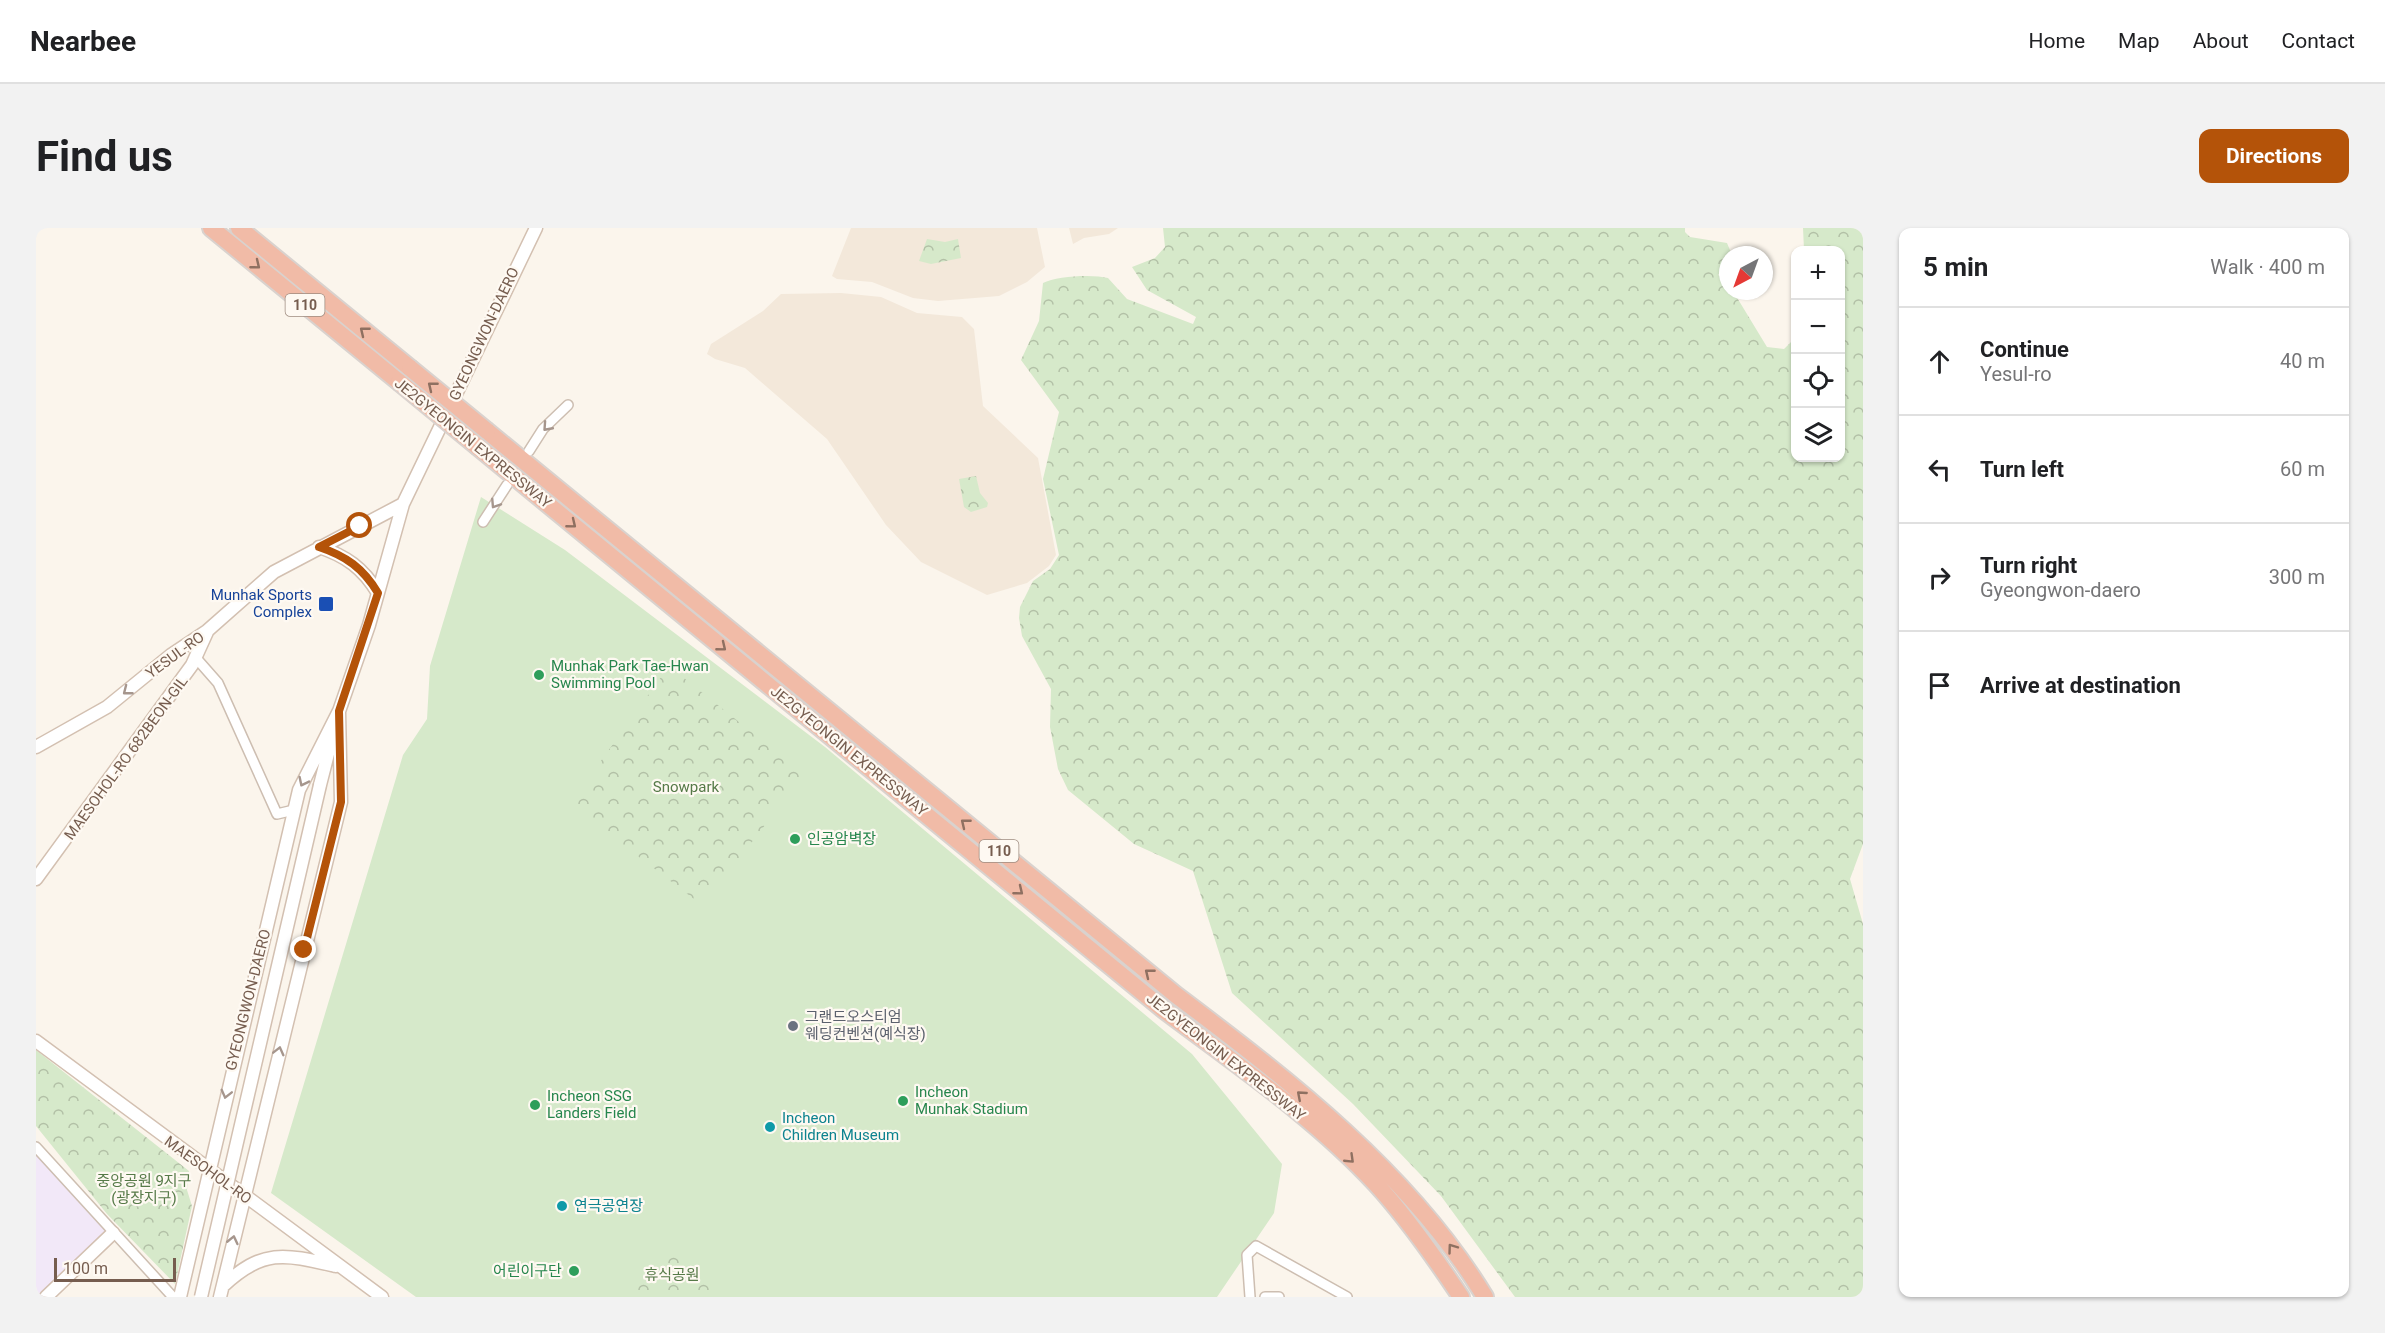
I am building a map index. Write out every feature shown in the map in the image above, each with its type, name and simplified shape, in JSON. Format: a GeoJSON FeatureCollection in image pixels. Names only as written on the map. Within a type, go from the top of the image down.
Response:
{"type":"FeatureCollection","features":[{"type":"Feature","properties":{"kind":"highway","name":"JE2GYEONGIN EXPRESSWAY"},"geometry":{"type":"LineString","coordinates":[[211,228],[1164,1010],[1273,1092],[1329,1138],[1375,1183],[1408,1222],[1461,1297]]}},
{"type":"Feature","properties":{"kind":"highway","name":"JE2GYEONGIN EXPRESSWAY"},"geometry":{"type":"LineString","coordinates":[[239,228],[1176,996],[1268,1066],[1378,1164],[1420,1207],[1485,1297]]}},
{"type":"Feature","properties":{"kind":"main road","name":"GYEONGWON-DAERO"},"geometry":{"type":"LineString","coordinates":[[201,1297],[320,785],[339,711],[378,593],[403,504],[536,228]]}},
{"type":"Feature","properties":{"kind":"main road","name":"YESUL-RO"},"geometry":{"type":"LineString","coordinates":[[36,747],[106,707],[171,655],[207,631],[274,572],[403,504]]}},
{"type":"Feature","properties":{"kind":"main road"},"geometry":{"type":"LineString","coordinates":[[319,547],[345,557],[357,566],[369,578],[378,593]]}},
{"type":"Feature","properties":{"kind":"main road","name":"MAESOHOL-RO 682BEON-GIL"},"geometry":{"type":"LineString","coordinates":[[36,879],[116,773],[196,658],[207,631]]}},
{"type":"Feature","properties":{"kind":"main road","name":"GYEONGWON-DAERO"},"geometry":{"type":"LineString","coordinates":[[180,1297],[208,1169],[299,790],[339,711]]}},
{"type":"Feature","properties":{"kind":"main road","name":"GYEONGWON-DAERO"},"geometry":{"type":"LineString","coordinates":[[221,1292],[341,802],[339,711]]}},
{"type":"Feature","properties":{"kind":"main road","name":"MAESOHOL-RO"},"geometry":{"type":"LineString","coordinates":[[36,1041],[382,1297]]}},
{"type":"Feature","properties":{"kind":"main road"},"geometry":{"type":"LineString","coordinates":[[46,1297],[113,1233]]}},
{"type":"Feature","properties":{"kind":"main road"},"geometry":{"type":"LineString","coordinates":[[221,1292],[241,1269],[258,1260],[274,1256],[294,1256],[343,1268]]}},
{"type":"Feature","properties":{"kind":"street"},"geometry":{"type":"LineString","coordinates":[[529,451],[543,429],[568,405]]}},
{"type":"Feature","properties":{"kind":"street"},"geometry":{"type":"LineString","coordinates":[[483,522],[507,485]]}},
{"type":"Feature","properties":{"kind":"street"},"geometry":{"type":"LineString","coordinates":[[196,658],[218,683],[277,813],[294,810]]}},
{"type":"Feature","properties":{"kind":"street"},"geometry":{"type":"LineString","coordinates":[[36,1147],[173,1297]]}},
{"type":"Feature","properties":{"kind":"street"},"geometry":{"type":"LineString","coordinates":[[1250,1297],[1247,1255],[1256,1246],[1347,1297]]}},
{"type":"Feature","properties":{"kind":"street"},"geometry":{"type":"LineString","coordinates":[[1265,1297],[1276,1295],[1279,1297]]}},
{"type":"Feature","properties":{"kind":"shaded area"},"geometry":{"type":"Polygon","coordinates":[[[851,228],[1037,228],[1045,267],[1027,282],[999,296],[938,301],[913,298],[872,282],[837,279],[832,276],[851,228]]]}},
{"type":"Feature","properties":{"kind":"shaded area"},"geometry":{"type":"Polygon","coordinates":[[[1069,228],[1118,228],[1109,234],[1084,238],[1073,244],[1069,228]]]}},
{"type":"Feature","properties":{"kind":"shaded area"},"geometry":{"type":"Polygon","coordinates":[[[841,293],[881,297],[917,313],[962,317],[974,329],[983,406],[1038,458],[1056,555],[1049,566],[1027,583],[987,595],[921,562],[886,525],[827,439],[745,368],[715,359],[707,354],[711,344],[763,311],[781,294],[841,293]]]}},
{"type":"Feature","properties":{"kind":"shaded area"},"geometry":{"type":"Polygon","coordinates":[[[36,1147],[113,1233],[46,1297],[36,1297],[36,1147]]]}},
{"type":"Feature","properties":{"kind":"green space"},"geometry":{"type":"Polygon","coordinates":[[[1163,228],[1685,228],[1685,232],[1690,237],[1727,243],[1728,246],[1719,246],[1719,300],[1738,300],[1767,347],[1784,349],[1791,342],[1791,462],[1845,462],[1845,246],[1804,246],[1803,228],[1863,228],[1863,844],[1850,879],[1863,924],[1863,1297],[1515,1297],[1441,1196],[1353,1104],[1232,993],[1193,871],[1134,844],[1068,790],[1058,769],[1050,727],[1051,689],[1022,636],[1019,618],[1020,607],[1033,581],[1050,569],[1059,555],[1043,479],[1059,412],[1021,360],[1039,321],[1043,283],[1065,277],[1108,278],[1127,299],[1193,324],[1196,317],[1147,290],[1132,267],[1155,258],[1165,247],[1163,228]]]}},
{"type":"Feature","properties":{"kind":"green space"},"geometry":{"type":"Polygon","coordinates":[[[927,239],[945,242],[958,239],[961,258],[931,264],[919,261],[927,239]]]}},
{"type":"Feature","properties":{"kind":"green space"},"geometry":{"type":"Polygon","coordinates":[[[976,476],[980,493],[988,503],[987,507],[971,512],[964,507],[959,479],[976,476]]]}},
{"type":"Feature","properties":{"kind":"green space","name":"Incheon Munhak Stadium"},"geometry":{"type":"Polygon","coordinates":[[[481,497],[565,550],[825,747],[1192,1054],[1282,1164],[1274,1213],[1217,1297],[416,1297],[271,1193],[403,755],[427,719],[430,666],[481,497]]]}},
{"type":"Feature","properties":{"kind":"green space","name":"Snowpark"},"geometry":{"type":"Polygon","coordinates":[[[669,666],[804,774],[703,906],[570,804],[669,666]]]}},
{"type":"Feature","properties":{"kind":"green space","name":"중앙공원 9지구 (광장지구)"},"geometry":{"type":"Polygon","coordinates":[[[36,1050],[189,1171],[187,1190],[192,1206],[175,1284],[107,1214],[36,1126],[36,1050]]]}},
{"type":"Feature","properties":{"kind":"green space","name":"휴식공원"},"geometry":{"type":"Polygon","coordinates":[[[676,1251],[689,1259],[695,1271],[721,1297],[624,1297],[654,1257],[676,1251]]]}},
{"type":"Feature","properties":{"kind":"place","name":"Munhak Sports Complex"},"geometry":{"type":"Point","coordinates":[326,604]}},
{"type":"Feature","properties":{"kind":"place","name":"Munhak Park Tae-Hwan Swimming Pool"},"geometry":{"type":"Point","coordinates":[539,675]}},
{"type":"Feature","properties":{"kind":"place","name":"인공암벽장"},"geometry":{"type":"Point","coordinates":[795,839]}},
{"type":"Feature","properties":{"kind":"place","name":"그랜드오스티엄 웨딩컨벤션(예식장)"},"geometry":{"type":"Point","coordinates":[793,1026]}},
{"type":"Feature","properties":{"kind":"place","name":"Incheon Munhak Stadium"},"geometry":{"type":"Point","coordinates":[903,1101]}},
{"type":"Feature","properties":{"kind":"place","name":"Incheon SSG Landers Field"},"geometry":{"type":"Point","coordinates":[535,1105]}},
{"type":"Feature","properties":{"kind":"place","name":"Incheon Children Museum"},"geometry":{"type":"Point","coordinates":[770,1127]}},
{"type":"Feature","properties":{"kind":"place","name":"연극공연장"},"geometry":{"type":"Point","coordinates":[562,1206]}},
{"type":"Feature","properties":{"kind":"place","name":"어린이구단"},"geometry":{"type":"Point","coordinates":[574,1271]}},
{"type":"Feature","properties":{"kind":"route"},"geometry":{"type":"LineString","coordinates":[[304,950],[341,802],[339,711],[378,593],[369,578],[357,566],[337,553],[319,547],[360,526]]}}]}
